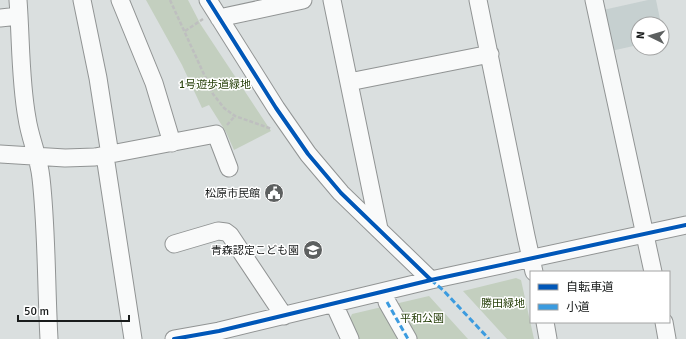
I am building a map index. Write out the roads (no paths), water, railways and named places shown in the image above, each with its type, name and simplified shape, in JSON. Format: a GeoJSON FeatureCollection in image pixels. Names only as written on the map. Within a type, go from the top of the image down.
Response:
{"type":"FeatureCollection","features":[{"type":"Feature","properties":{"kind":"street"},"geometry":{"type":"LineString","coordinates":[[82,0],[98,78],[133,339]]}},
{"type":"Feature","properties":{"kind":"street"},"geometry":{"type":"LineString","coordinates":[[120,0],[154,84],[172,143]]}},
{"type":"Feature","properties":{"kind":"street"},"geometry":{"type":"LineString","coordinates":[[208,0],[212,18],[308,154],[341,193],[431,280]]}},
{"type":"Feature","properties":{"kind":"street"},"geometry":{"type":"LineString","coordinates":[[212,18],[303,0]]}},
{"type":"Feature","properties":{"kind":"street"},"geometry":{"type":"LineString","coordinates":[[332,0],[379,229]]}},
{"type":"Feature","properties":{"kind":"street"},"geometry":{"type":"LineString","coordinates":[[478,0],[533,265]]}},
{"type":"Feature","properties":{"kind":"street"},"geometry":{"type":"LineString","coordinates":[[594,0],[653,271]]}},
{"type":"Feature","properties":{"kind":"street"},"geometry":{"type":"LineString","coordinates":[[0,18],[18,8],[27,120],[41,177],[44,207],[48,339]]}},
{"type":"Feature","properties":{"kind":"street"},"geometry":{"type":"LineString","coordinates":[[349,82],[490,54]]}},
{"type":"Feature","properties":{"kind":"street"},"geometry":{"type":"LineString","coordinates":[[0,154],[65,158],[108,156],[216,134],[229,168]]}},
{"type":"Feature","properties":{"kind":"street"},"geometry":{"type":"LineString","coordinates":[[174,339],[220,331],[431,280],[533,265],[646,234],[686,225]]}},
{"type":"Feature","properties":{"kind":"street"},"geometry":{"type":"LineString","coordinates":[[174,244],[218,231],[226,232],[230,235],[284,316]]}},
{"type":"Feature","properties":{"kind":"street"},"geometry":{"type":"LineString","coordinates":[[386,302],[408,339]]}},
{"type":"Feature","properties":{"kind":"street"},"geometry":{"type":"LineString","coordinates":[[334,304],[350,339]]}},
{"type":"Feature","properties":{"kind":"street"},"geometry":{"type":"LineString","coordinates":[[545,323],[548,339]]}},
{"type":"Feature","properties":{"kind":"street"},"geometry":{"type":"LineString","coordinates":[[664,323],[667,339]]}},
{"type":"Feature","properties":{"kind":"place","name":"松原市民館"},"geometry":{"type":"Point","coordinates":[274,193]}},
{"type":"Feature","properties":{"kind":"place","name":"青森認定こども園"},"geometry":{"type":"Point","coordinates":[313,250]}},
{"type":"Feature","properties":{"kind":"park label","name":"1号遊歩道緑地"},"geometry":{"type":"Point","coordinates":[215,84]}},
{"type":"Feature","properties":{"kind":"park label","name":"勝田緑地"},"geometry":{"type":"Point","coordinates":[503,303]}},
{"type":"Feature","properties":{"kind":"park label","name":"平和公園"},"geometry":{"type":"Point","coordinates":[422,318]}}]}
